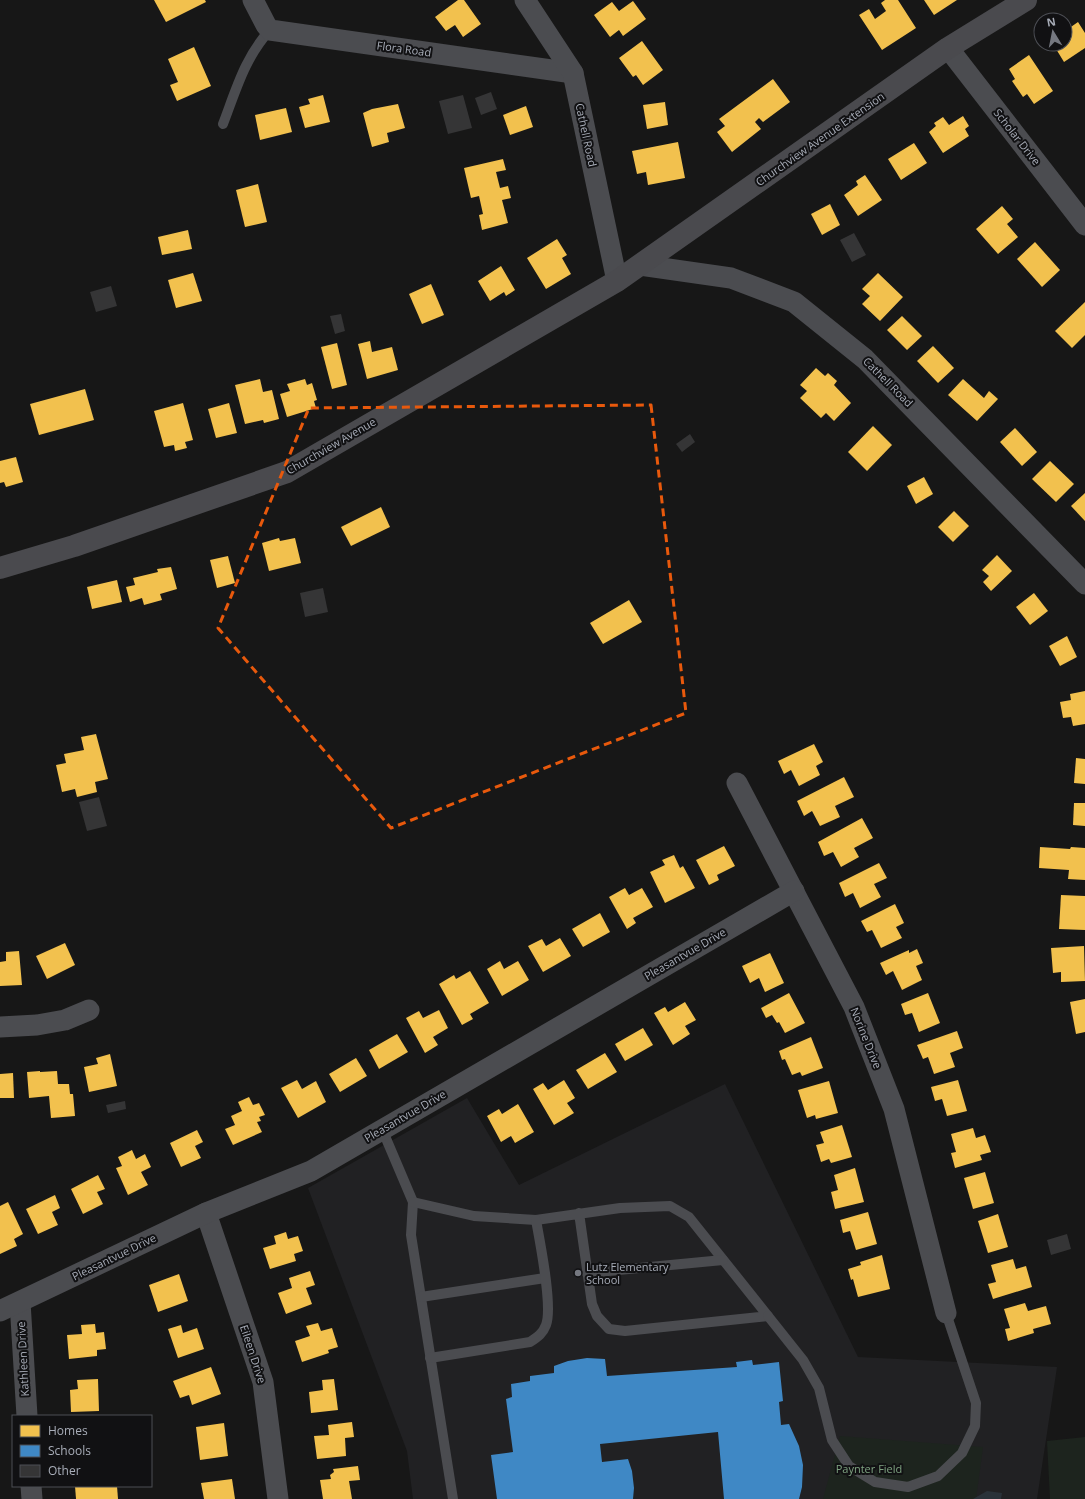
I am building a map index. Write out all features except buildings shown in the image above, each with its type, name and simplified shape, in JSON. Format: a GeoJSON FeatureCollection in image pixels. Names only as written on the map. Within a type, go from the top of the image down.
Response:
{"type":"FeatureCollection","features":[{"type":"Feature","properties":{"kind":"street"},"geometry":{"type":"LineString","coordinates":[[253,0],[270,30]]}},
{"type":"Feature","properties":{"kind":"street","name":"Cathell Road"},"geometry":{"type":"LineString","coordinates":[[525,0],[573,73],[617,281]]}},
{"type":"Feature","properties":{"kind":"street","name":"Churchview Avenue Extension"},"geometry":{"type":"LineString","coordinates":[[617,281],[948,48],[1026,0]]}},
{"type":"Feature","properties":{"kind":"street","name":"Flora Road"},"geometry":{"type":"LineString","coordinates":[[270,30],[573,73]]}},
{"type":"Feature","properties":{"kind":"street","name":"Scholar Drive"},"geometry":{"type":"LineString","coordinates":[[948,48],[1085,225]]}},
{"type":"Feature","properties":{"kind":"street","name":"Cathell Road"},"geometry":{"type":"LineString","coordinates":[[640,265],[730,278],[794,302],[865,358],[1085,584]]}},
{"type":"Feature","properties":{"kind":"street","name":"Churchview Avenue"},"geometry":{"type":"LineString","coordinates":[[0,568],[74,546],[287,472],[617,281]]}},
{"type":"Feature","properties":{"kind":"street","name":"Norine Drive"},"geometry":{"type":"LineString","coordinates":[[737,783],[854,1008],[894,1110],[946,1313]]}},
{"type":"Feature","properties":{"kind":"street","name":"Pleasantvue Drive"},"geometry":{"type":"LineString","coordinates":[[0,1311],[206,1213],[311,1171],[794,891]]}},
{"type":"Feature","properties":{"kind":"street"},"geometry":{"type":"LineString","coordinates":[[0,1027],[37,1025],[65,1020],[89,1010]]}},
{"type":"Feature","properties":{"kind":"street","name":"Eileen Drive"},"geometry":{"type":"LineString","coordinates":[[206,1213],[263,1382],[278,1499]]}},
{"type":"Feature","properties":{"kind":"street","name":"Kathleen Drive"},"geometry":{"type":"LineString","coordinates":[[20,1302],[27,1415]]}},
{"type":"Feature","properties":{"kind":"street"},"geometry":{"type":"LineString","coordinates":[[31,1487],[32,1499]]}},
{"type":"Feature","properties":{"kind":"lane"},"geometry":{"type":"LineString","coordinates":[[223,124],[251,55],[259,42],[270,30]]}},
{"type":"Feature","properties":{"kind":"lane"},"geometry":{"type":"LineString","coordinates":[[382,1130],[413,1202],[411,1235],[453,1499]]}},
{"type":"Feature","properties":{"kind":"lane"},"geometry":{"type":"LineString","coordinates":[[413,1202],[474,1216],[536,1220],[620,1208],[670,1206],[689,1217],[803,1360],[819,1388],[832,1440],[849,1466],[875,1482],[908,1487],[938,1476],[962,1453],[975,1426],[976,1403],[946,1313]]}},
{"type":"Feature","properties":{"kind":"lane"},"geometry":{"type":"LineString","coordinates":[[578,1213],[592,1304],[597,1316],[609,1329],[625,1331],[768,1316]]}},
{"type":"Feature","properties":{"kind":"lane"},"geometry":{"type":"LineString","coordinates":[[430,1358],[530,1342],[541,1334],[547,1323],[548,1303],[536,1220]]}},
{"type":"Feature","properties":{"kind":"lane"},"geometry":{"type":"LineString","coordinates":[[587,1273],[723,1260]]}},
{"type":"Feature","properties":{"kind":"lane"},"geometry":{"type":"LineString","coordinates":[[421,1297],[545,1278]]}},
{"type":"Feature","properties":{"kind":"highlighted area"},"geometry":{"type":"Polygon","coordinates":[[[651,405],[686,713],[391,828],[218,628],[309,408],[651,405]]]}},
{"type":"Feature","properties":{"kind":"shaded area","name":"Lutz Elementary School"},"geometry":{"type":"Polygon","coordinates":[[[725,1084],[858,1357],[1057,1367],[1037,1499],[413,1499],[407,1451],[308,1188],[467,1098],[519,1185],[725,1084]]]}},
{"type":"Feature","properties":{"kind":"shaded area"},"geometry":{"type":"Polygon","coordinates":[[[987,1491],[1002,1493],[1001,1499],[973,1499],[987,1491]]]}},
{"type":"Feature","properties":{"kind":"green space","name":"Paynter Field"},"geometry":{"type":"Polygon","coordinates":[[[840,1436],[983,1447],[976,1499],[823,1499],[840,1436]]]}},
{"type":"Feature","properties":{"kind":"green space"},"geometry":{"type":"Polygon","coordinates":[[[1085,1437],[1085,1499],[1050,1499],[1047,1441],[1085,1437]]]}},
{"type":"Feature","properties":{"kind":"place","name":"Lutz Elementary School"},"geometry":{"type":"Point","coordinates":[578,1273]}}]}
